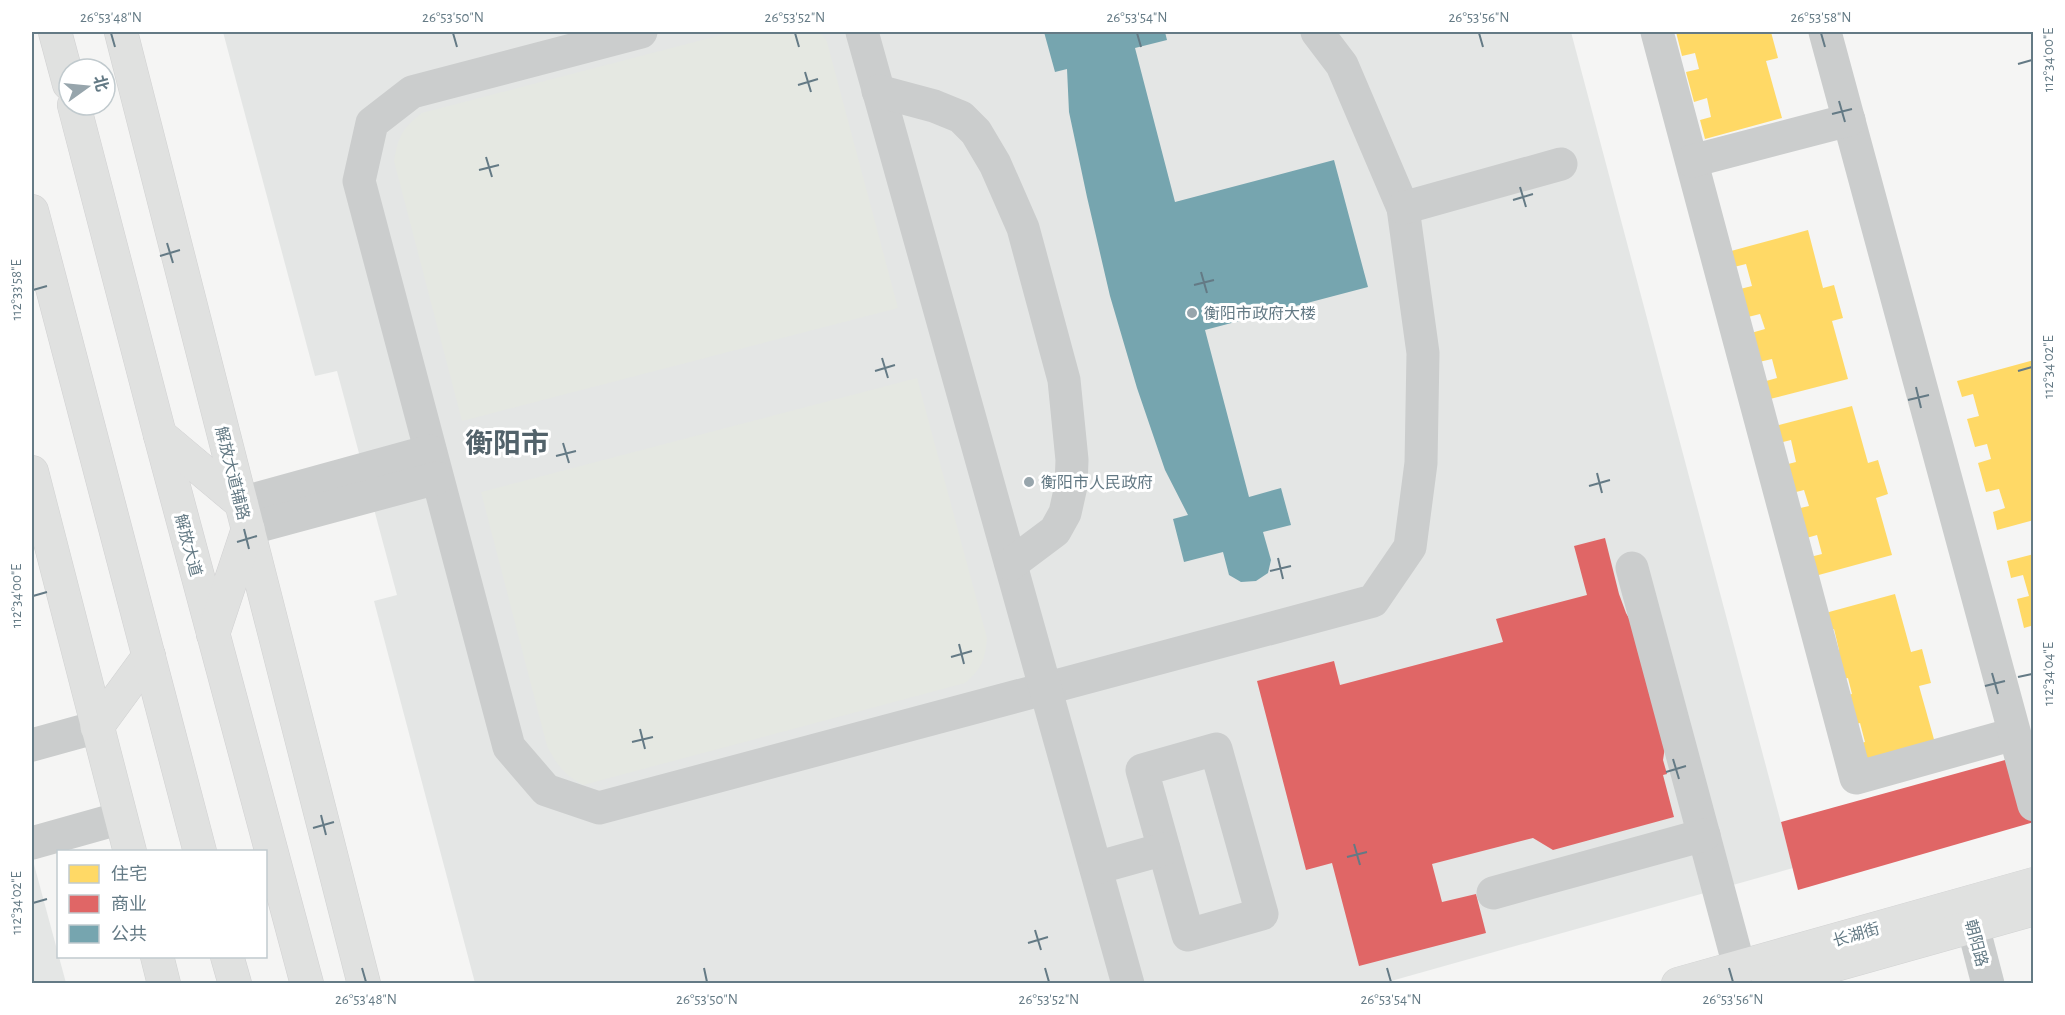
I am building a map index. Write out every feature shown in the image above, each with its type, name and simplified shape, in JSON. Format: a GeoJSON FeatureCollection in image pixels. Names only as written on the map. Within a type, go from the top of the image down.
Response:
{"type":"FeatureCollection","features":[{"type":"Feature","properties":{"kind":"main road"},"geometry":{"type":"LineString","coordinates":[[56,32],[62,57]]}},
{"type":"Feature","properties":{"kind":"main road","name":"解放大道辅路"},"geometry":{"type":"LineString","coordinates":[[121,32],[364,984]]}},
{"type":"Feature","properties":{"kind":"main road","name":"解放大道"},"geometry":{"type":"LineString","coordinates":[[78,117],[160,435],[307,984]]}},
{"type":"Feature","properties":{"kind":"main road"},"geometry":{"type":"LineString","coordinates":[[32,211],[199,850]]}},
{"type":"Feature","properties":{"kind":"main road"},"geometry":{"type":"LineString","coordinates":[[160,435],[245,516],[213,634]]}},
{"type":"Feature","properties":{"kind":"main road"},"geometry":{"type":"LineString","coordinates":[[32,472],[129,850]]}},
{"type":"Feature","properties":{"kind":"main road"},"geometry":{"type":"LineString","coordinates":[[97,727],[149,656]]}},
{"type":"Feature","properties":{"kind":"main road","name":"长湖街"},"geometry":{"type":"LineString","coordinates":[[1768,984],[1970,914],[2034,884]]}},
{"type":"Feature","properties":{"kind":"main road","name":"长湖街"},"geometry":{"type":"LineString","coordinates":[[1678,984],[1739,966],[1970,914],[2034,909]]}},
{"type":"Feature","properties":{"kind":"main road"},"geometry":{"type":"LineString","coordinates":[[157,958],[164,984]]}},
{"type":"Feature","properties":{"kind":"main road"},"geometry":{"type":"LineString","coordinates":[[227,958],[235,984]]}},
{"type":"Feature","properties":{"kind":"street"},"geometry":{"type":"LineString","coordinates":[[641,32],[412,92],[372,123],[359,181],[509,747],[546,790],[599,808],[1373,601],[1410,547],[1421,463],[1423,353],[1403,208],[1342,65],[1317,32]]}},
{"type":"Feature","properties":{"kind":"street"},"geometry":{"type":"LineString","coordinates":[[862,32],[1128,984]]}},
{"type":"Feature","properties":{"kind":"street"},"geometry":{"type":"LineString","coordinates":[[1657,32],[1856,778],[2014,734]]}},
{"type":"Feature","properties":{"kind":"street"},"geometry":{"type":"LineString","coordinates":[[1825,32],[2034,805]]}},
{"type":"Feature","properties":{"kind":"street"},"geometry":{"type":"LineString","coordinates":[[879,91],[934,106],[961,117],[976,132],[995,164],[1023,228],[1064,380],[1070,425],[1072,469],[1065,513],[1055,531],[1011,564]]}},
{"type":"Feature","properties":{"kind":"street"},"geometry":{"type":"LineString","coordinates":[[1692,161],[1849,120]]}},
{"type":"Feature","properties":{"kind":"street"},"geometry":{"type":"LineString","coordinates":[[1403,208],[1561,164]]}},
{"type":"Feature","properties":{"kind":"street"},"geometry":{"type":"LineString","coordinates":[[245,516],[434,464]]}},
{"type":"Feature","properties":{"kind":"street"},"geometry":{"type":"LineString","coordinates":[[1632,568],[1739,966]]}},
{"type":"Feature","properties":{"kind":"street"},"geometry":{"type":"LineString","coordinates":[[32,745],[97,727]]}},
{"type":"Feature","properties":{"kind":"street"},"geometry":{"type":"LineString","coordinates":[[1216,749],[1262,914],[1188,934],[1164,849],[1142,770],[1216,749]]}},
{"type":"Feature","properties":{"kind":"street"},"geometry":{"type":"LineString","coordinates":[[32,843],[121,818]]}},
{"type":"Feature","properties":{"kind":"street"},"geometry":{"type":"LineString","coordinates":[[1493,893],[1704,835]]}},
{"type":"Feature","properties":{"kind":"street"},"geometry":{"type":"LineString","coordinates":[[1096,868],[1164,849]]}},
{"type":"Feature","properties":{"kind":"street","name":"朝阳路"},"geometry":{"type":"LineString","coordinates":[[1970,914],[1988,984]]}},
{"type":"Feature","properties":{"kind":"shaded area","name":"衡阳市人民政府"},"geometry":{"type":"Polygon","coordinates":[[[223,32],[1571,32],[1793,868],[1384,983],[475,983],[374,601],[397,595],[337,371],[315,376],[223,32]]]}},
{"type":"Feature","properties":{"kind":"shaded area"},"geometry":{"type":"Polygon","coordinates":[[[733,32],[820,32],[827,42],[898,308],[462,421],[394,161],[399,139],[405,128],[422,113],[733,32]]]}},
{"type":"Feature","properties":{"kind":"shaded area"},"geometry":{"type":"Polygon","coordinates":[[[917,378],[987,638],[984,658],[975,673],[965,683],[583,785],[565,773],[547,746],[481,492],[917,378]]]}},
{"type":"Feature","properties":{"kind":"shaded area"},"geometry":{"type":"Polygon","coordinates":[[[32,857],[57,950],[57,958],[59,958],[66,983],[32,983],[32,857]]]}},
{"type":"Feature","properties":{"kind":"building: 住宅"},"geometry":{"type":"Polygon","coordinates":[[[1676,32],[1771,32],[1778,58],[1766,61],[1782,118],[1705,139],[1700,120],[1711,117],[1707,98],[1694,102],[1686,72],[1699,69],[1695,53],[1682,56],[1676,32]]]}},
{"type":"Feature","properties":{"kind":"building: 住宅"},"geometry":{"type":"Polygon","coordinates":[[[1808,230],[1823,288],[1834,285],[1843,318],[1832,321],[1848,379],[1770,399],[1766,381],[1777,378],[1772,359],[1759,362],[1751,333],[1765,329],[1760,314],[1748,317],[1740,289],[1752,286],[1746,264],[1734,267],[1731,251],[1808,230]]]}},
{"type":"Feature","properties":{"kind":"building: 住宅"},"geometry":{"type":"Polygon","coordinates":[[[2034,360],[2034,520],[1997,530],[1993,512],[2005,508],[1999,489],[1986,492],[1978,463],[1991,459],[1987,444],[1975,447],[1967,419],[1979,416],[1973,394],[1962,397],[1957,381],[2034,360]]]}},
{"type":"Feature","properties":{"kind":"building: 住宅"},"geometry":{"type":"Polygon","coordinates":[[[1852,406],[1868,463],[1878,460],[1888,494],[1876,498],[1892,555],[1815,576],[1810,557],[1822,554],[1817,535],[1803,539],[1796,509],[1809,506],[1804,490],[1792,493],[1784,465],[1796,462],[1791,440],[1779,443],[1775,426],[1852,406]]]}},
{"type":"Feature","properties":{"kind":"building: 住宅"},"geometry":{"type":"Polygon","coordinates":[[[2034,554],[2034,625],[2024,628],[2017,599],[2029,596],[2023,575],[2011,578],[2007,561],[2034,554]]]}},
{"type":"Feature","properties":{"kind":"building: 住宅"},"geometry":{"type":"Polygon","coordinates":[[[1895,594],[1911,652],[1922,649],[1931,683],[1919,686],[1935,743],[1858,764],[1853,745],[1865,742],[1860,723],[1846,727],[1839,697],[1852,694],[1848,678],[1835,681],[1827,653],[1839,650],[1834,629],[1822,632],[1818,615],[1895,594]]]}},
{"type":"Feature","properties":{"kind":"building: 商业"},"geometry":{"type":"Polygon","coordinates":[[[1605,538],[1619,594],[1626,613],[1645,647],[1665,747],[1663,760],[1667,774],[1663,775],[1674,817],[1553,850],[1533,838],[1432,864],[1442,902],[1476,894],[1486,933],[1359,966],[1332,863],[1306,870],[1257,681],[1334,661],[1340,685],[1503,642],[1496,619],[1587,595],[1574,546],[1605,538]]]}},
{"type":"Feature","properties":{"kind":"building: 商业"},"geometry":{"type":"Polygon","coordinates":[[[2034,752],[2034,822],[1798,890],[1781,822],[2034,752]]]}},
{"type":"Feature","properties":{"kind":"building: 公共","name":"衡阳市政府大楼"},"geometry":{"type":"Polygon","coordinates":[[[1044,32],[1165,32],[1167,40],[1135,48],[1175,202],[1334,160],[1368,287],[1205,330],[1249,497],[1281,488],[1291,525],[1263,532],[1271,560],[1268,573],[1256,581],[1241,582],[1229,575],[1223,552],[1184,562],[1173,519],[1188,515],[1165,470],[1137,388],[1110,296],[1087,197],[1069,112],[1067,69],[1055,72],[1044,32]]]}},
{"type":"Feature","properties":{"kind":"place","name":"衡阳市政府大楼"},"geometry":{"type":"Point","coordinates":[1192,313]}},
{"type":"Feature","properties":{"kind":"place","name":"衡阳市人民政府"},"geometry":{"type":"Point","coordinates":[1029,482]}},
{"type":"Feature","properties":{"kind":"district","name":"衡阳市"},"geometry":{"type":"Point","coordinates":[507,443]}}]}
